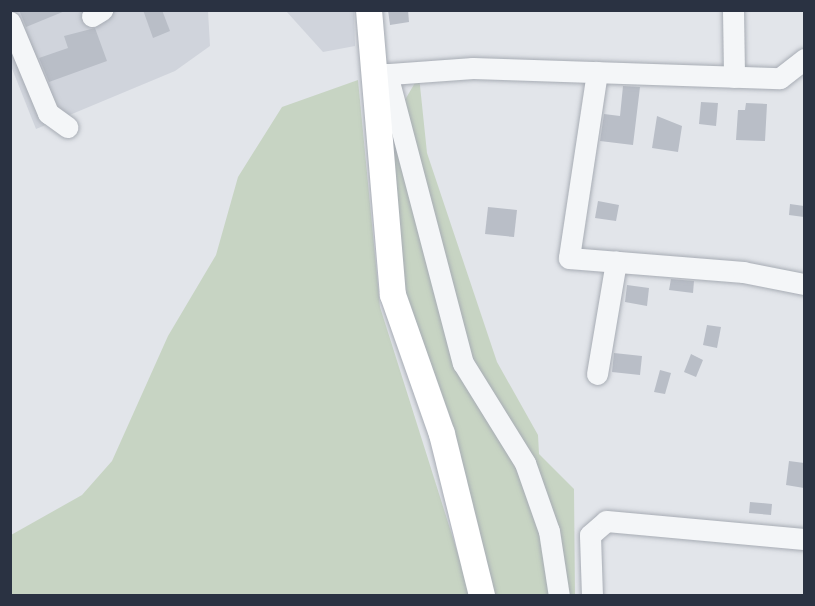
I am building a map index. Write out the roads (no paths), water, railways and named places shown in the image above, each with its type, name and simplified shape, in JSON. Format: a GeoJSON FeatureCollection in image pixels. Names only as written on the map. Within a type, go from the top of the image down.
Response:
{"type":"FeatureCollection","features":[{"type":"Feature","properties":{"kind":"main road"},"geometry":{"type":"LineString","coordinates":[[369,10],[380,75],[393,295],[442,434],[482,596]]}},
{"type":"Feature","properties":{"kind":"street"},"geometry":{"type":"LineString","coordinates":[[733,10],[734,77]]}},
{"type":"Feature","properties":{"kind":"street"},"geometry":{"type":"LineString","coordinates":[[10,22],[48,113],[67,127]]}},
{"type":"Feature","properties":{"kind":"street"},"geometry":{"type":"LineString","coordinates":[[559,596],[549,531],[525,463],[463,363],[380,75],[473,68],[780,78],[804,59]]}},
{"type":"Feature","properties":{"kind":"street"},"geometry":{"type":"LineString","coordinates":[[597,72],[569,258],[743,272],[804,284]]}},
{"type":"Feature","properties":{"kind":"street"},"geometry":{"type":"LineString","coordinates":[[597,374],[616,262]]}},
{"type":"Feature","properties":{"kind":"street"},"geometry":{"type":"LineString","coordinates":[[592,596],[590,535],[606,521],[804,540]]}}]}
